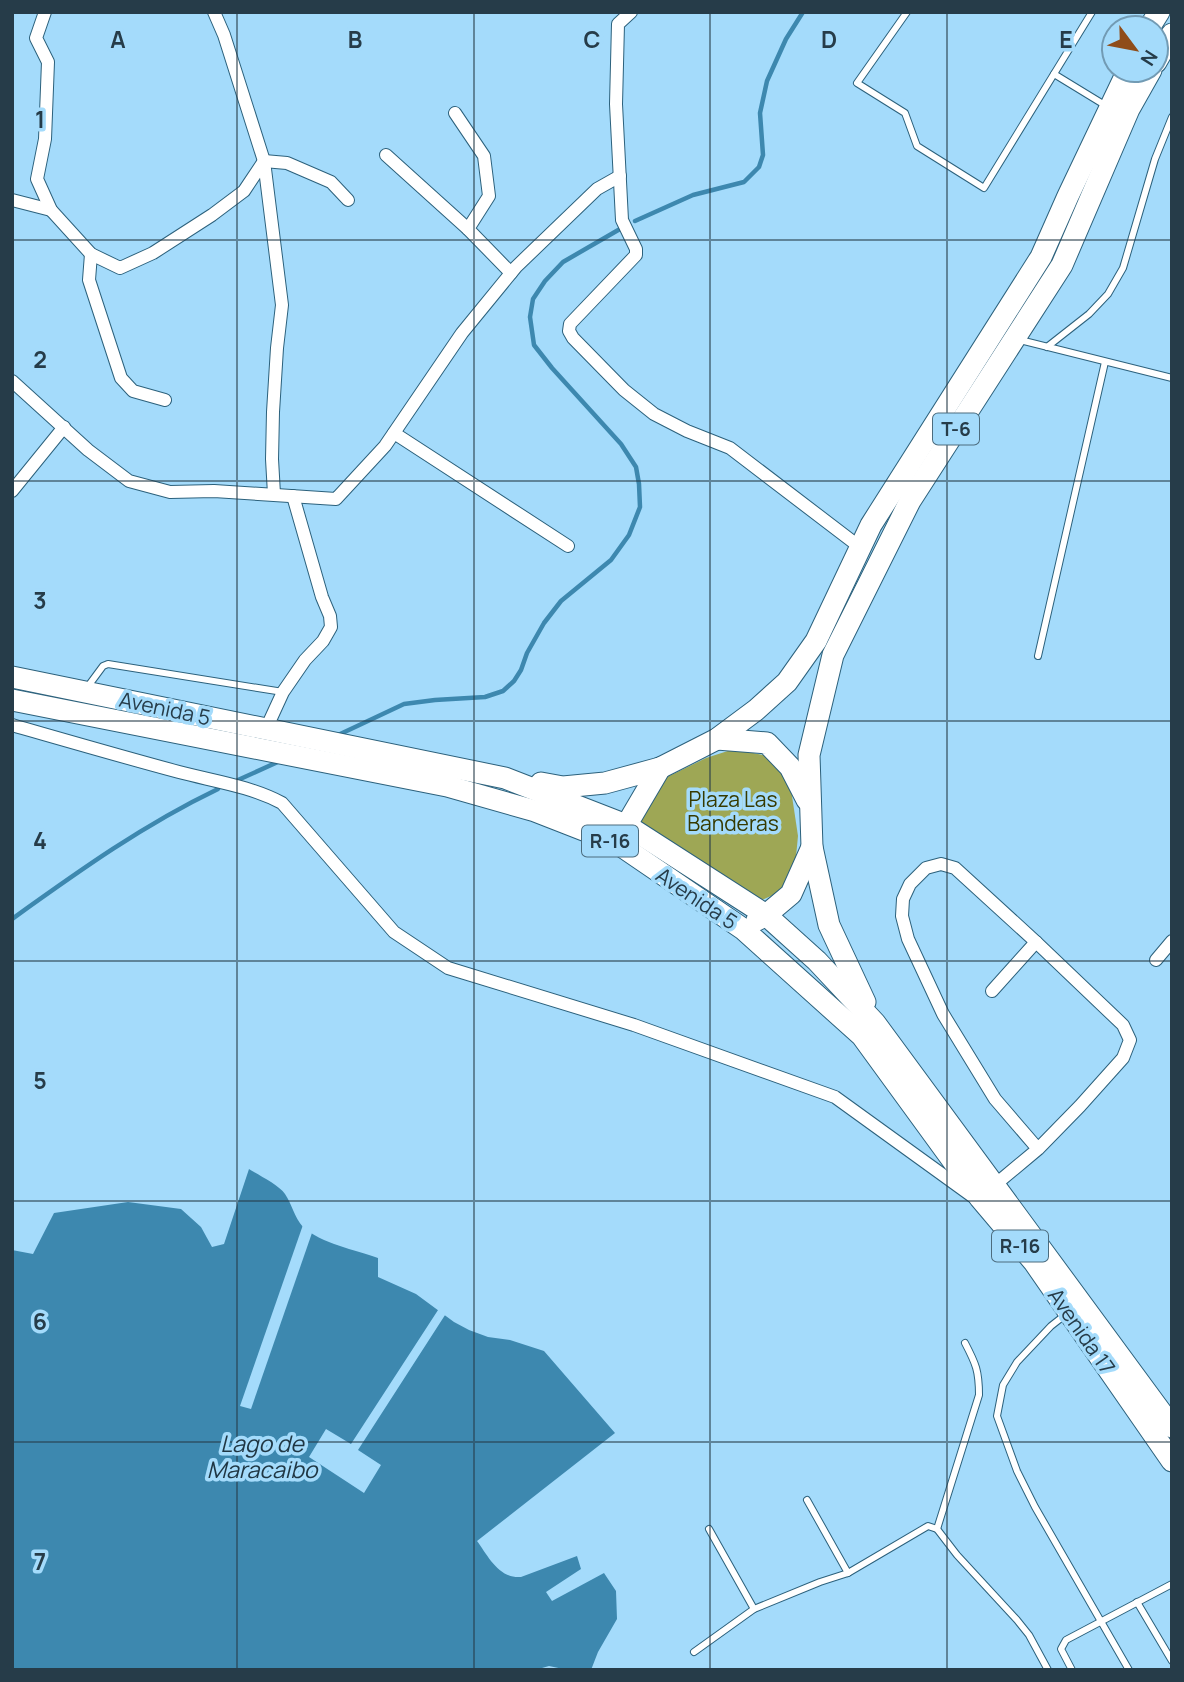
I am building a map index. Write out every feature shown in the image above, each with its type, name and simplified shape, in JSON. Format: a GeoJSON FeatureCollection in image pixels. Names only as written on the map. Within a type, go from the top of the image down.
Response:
{"type":"FeatureCollection","features":[{"type":"Feature","properties":{"kind":"main road","name":"T-6"},"geometry":{"type":"LineString","coordinates":[[660,768],[717,739],[756,710],[787,682],[817,641],[871,525],[1041,257],[1121,84]]}},
{"type":"Feature","properties":{"kind":"main road","name":"T-6"},"geometry":{"type":"LineString","coordinates":[[743,929],[766,915],[791,894],[812,847],[809,755],[833,655],[910,500],[1062,265],[1129,109],[1143,84]]}},
{"type":"Feature","properties":{"kind":"main road","name":"Avenida 5"},"geometry":{"type":"LineString","coordinates":[[12,677],[505,778],[621,834],[766,915],[817,961],[868,1030]]}},
{"type":"Feature","properties":{"kind":"main road","name":"Avenida 5"},"geometry":{"type":"LineString","coordinates":[[12,700],[447,786],[621,834],[868,1030]]}},
{"type":"Feature","properties":{"kind":"main road"},"geometry":{"type":"LineString","coordinates":[[717,739],[767,743],[790,767],[810,804]]}},
{"type":"Feature","properties":{"kind":"main road"},"geometry":{"type":"LineString","coordinates":[[505,778],[563,787],[605,783],[660,768]]}},
{"type":"Feature","properties":{"kind":"main road"},"geometry":{"type":"LineString","coordinates":[[621,834],[660,768]]}},
{"type":"Feature","properties":{"kind":"main road"},"geometry":{"type":"LineString","coordinates":[[812,847],[829,925],[868,1030]]}},
{"type":"Feature","properties":{"kind":"main road","name":"Avenida 17"},"geometry":{"type":"LineString","coordinates":[[868,1030],[987,1192],[1034,1262],[1172,1427]]}},
{"type":"Feature","properties":{"kind":"main road","name":"Avenida 17"},"geometry":{"type":"LineString","coordinates":[[1075,1308],[1172,1461]]}},
{"type":"Feature","properties":{"kind":"street"},"geometry":{"type":"LineString","coordinates":[[46,12],[36,38],[48,62],[46,139],[37,179],[51,210],[91,254],[120,268],[153,253],[244,191],[264,161]]}},
{"type":"Feature","properties":{"kind":"street"},"geometry":{"type":"LineString","coordinates":[[214,12],[224,35],[264,161],[282,305],[273,412],[274,494]]}},
{"type":"Feature","properties":{"kind":"street"},"geometry":{"type":"LineString","coordinates":[[609,12],[618,24],[616,104],[622,220],[636,249],[636,255],[570,324],[569,331],[624,390],[654,414],[730,448],[861,548]]}},
{"type":"Feature","properties":{"kind":"street"},"geometry":{"type":"LineString","coordinates":[[618,24],[631,12]]}},
{"type":"Feature","properties":{"kind":"street"},"geometry":{"type":"LineString","coordinates":[[456,113],[484,156],[489,196],[468,229]]}},
{"type":"Feature","properties":{"kind":"street"},"geometry":{"type":"LineString","coordinates":[[386,155],[468,229],[511,273]]}},
{"type":"Feature","properties":{"kind":"street"},"geometry":{"type":"LineString","coordinates":[[264,161],[287,163],[331,182],[348,200]]}},
{"type":"Feature","properties":{"kind":"street"},"geometry":{"type":"LineString","coordinates":[[12,381],[88,450],[129,481],[170,492],[214,491],[336,499],[385,446],[462,332],[511,273],[597,189],[620,176]]}},
{"type":"Feature","properties":{"kind":"street"},"geometry":{"type":"LineString","coordinates":[[12,200],[51,210]]}},
{"type":"Feature","properties":{"kind":"street"},"geometry":{"type":"LineString","coordinates":[[91,254],[89,280],[121,377],[133,391],[165,400]]}},
{"type":"Feature","properties":{"kind":"street"},"geometry":{"type":"LineString","coordinates":[[12,491],[64,427]]}},
{"type":"Feature","properties":{"kind":"street"},"geometry":{"type":"LineString","coordinates":[[394,433],[568,546]]}},
{"type":"Feature","properties":{"kind":"street"},"geometry":{"type":"LineString","coordinates":[[266,729],[284,692],[331,628],[330,616],[293,496]]}},
{"type":"Feature","properties":{"kind":"street"},"geometry":{"type":"LineString","coordinates":[[12,725],[270,797],[282,803],[394,932],[448,968],[634,1025],[835,1097],[971,1195],[987,1192],[1038,1149],[1124,1058],[1130,1041],[1123,1025],[955,868],[941,864],[926,868],[910,884],[902,899],[902,916],[908,939],[943,1014],[996,1099],[1038,1149]]}},
{"type":"Feature","properties":{"kind":"street"},"geometry":{"type":"LineString","coordinates":[[1156,960],[1172,941]]}},
{"type":"Feature","properties":{"kind":"street"},"geometry":{"type":"LineString","coordinates":[[992,991],[1036,942]]}},
{"type":"Feature","properties":{"kind":"lane"},"geometry":{"type":"LineString","coordinates":[[907,12],[857,83],[905,113],[917,146],[984,188],[1092,12]]}},
{"type":"Feature","properties":{"kind":"lane"},"geometry":{"type":"LineString","coordinates":[[1054,74],[1110,108]]}},
{"type":"Feature","properties":{"kind":"lane"},"geometry":{"type":"LineString","coordinates":[[1047,347],[1102,301],[1123,268],[1163,136],[1172,117]]}},
{"type":"Feature","properties":{"kind":"lane"},"geometry":{"type":"LineString","coordinates":[[1163,136],[1172,142]]}},
{"type":"Feature","properties":{"kind":"lane"},"geometry":{"type":"LineString","coordinates":[[1015,338],[1172,378]]}},
{"type":"Feature","properties":{"kind":"lane"},"geometry":{"type":"LineString","coordinates":[[1038,656],[1105,362]]}},
{"type":"Feature","properties":{"kind":"lane"},"geometry":{"type":"LineString","coordinates":[[85,691],[103,666],[108,664],[284,692]]}},
{"type":"Feature","properties":{"kind":"lane"},"geometry":{"type":"LineString","coordinates":[[1075,1308],[1051,1326],[1017,1362],[1003,1385],[997,1416],[1023,1483],[1129,1670]]}},
{"type":"Feature","properties":{"kind":"lane"},"geometry":{"type":"LineString","coordinates":[[937,1529],[979,1395],[977,1366],[965,1343]]}},
{"type":"Feature","properties":{"kind":"lane"},"geometry":{"type":"LineString","coordinates":[[807,1500],[848,1573]]}},
{"type":"Feature","properties":{"kind":"lane"},"geometry":{"type":"LineString","coordinates":[[694,1652],[754,1609],[848,1573],[928,1526],[937,1529],[957,1555],[1017,1620],[1029,1635],[1048,1670]]}},
{"type":"Feature","properties":{"kind":"lane"},"geometry":{"type":"LineString","coordinates":[[709,1529],[754,1609]]}},
{"type":"Feature","properties":{"kind":"lane"},"geometry":{"type":"LineString","coordinates":[[1072,1670],[1061,1649],[1066,1640],[1172,1584]]}},
{"type":"Feature","properties":{"kind":"lane"},"geometry":{"type":"LineString","coordinates":[[1138,1601],[1172,1661]]}},
{"type":"Feature","properties":{"kind":"green space","name":"Plaza Las Banderas"},"geometry":{"type":"Polygon","coordinates":[[[734,749],[768,756],[789,776],[798,836],[795,867],[782,891],[762,900],[636,822],[667,777],[706,758],[734,749]]]}},
{"type":"Feature","properties":{"kind":"water","name":"Lago de Maracaibo"},"geometry":{"type":"Polygon","coordinates":[[[249,1169],[282,1191],[300,1223],[310,1233],[328,1242],[378,1258],[378,1277],[416,1294],[469,1330],[544,1351],[615,1433],[477,1541],[500,1570],[513,1577],[521,1577],[577,1556],[581,1569],[546,1592],[552,1601],[604,1573],[616,1591],[617,1619],[591,1670],[568,1670],[549,1666],[535,1670],[12,1670],[12,1250],[33,1254],[54,1213],[128,1202],[181,1209],[201,1227],[212,1247],[224,1244],[249,1169]]]}},
{"type":"Feature","properties":{"kind":"pier"},"geometry":{"type":"Polygon","coordinates":[[[304,1222],[313,1230],[251,1409],[240,1406],[304,1222]]]}},
{"type":"Feature","properties":{"kind":"pier"},"geometry":{"type":"Polygon","coordinates":[[[440,1307],[447,1312],[358,1450],[381,1465],[364,1493],[309,1457],[326,1429],[351,1444],[440,1307]]]}},
{"type":"Feature","properties":{"kind":"waterway"},"geometry":{"type":"LineString","coordinates":[[635,221],[693,195],[744,182],[759,167],[763,155],[760,113],[767,81],[786,39],[803,12]]}},
{"type":"Feature","properties":{"kind":"waterway"},"geometry":{"type":"LineString","coordinates":[[336,736],[404,704],[485,697],[503,691],[514,681],[544,623],[561,601],[611,560],[629,535],[640,507],[636,467],[621,444],[534,345],[530,317],[533,299],[563,262],[620,229]]}},
{"type":"Feature","properties":{"kind":"waterway"},"geometry":{"type":"LineString","coordinates":[[238,780],[280,761]]}},
{"type":"Feature","properties":{"kind":"waterway"},"geometry":{"type":"LineString","coordinates":[[12,919],[138,833],[218,789]]}}]}
